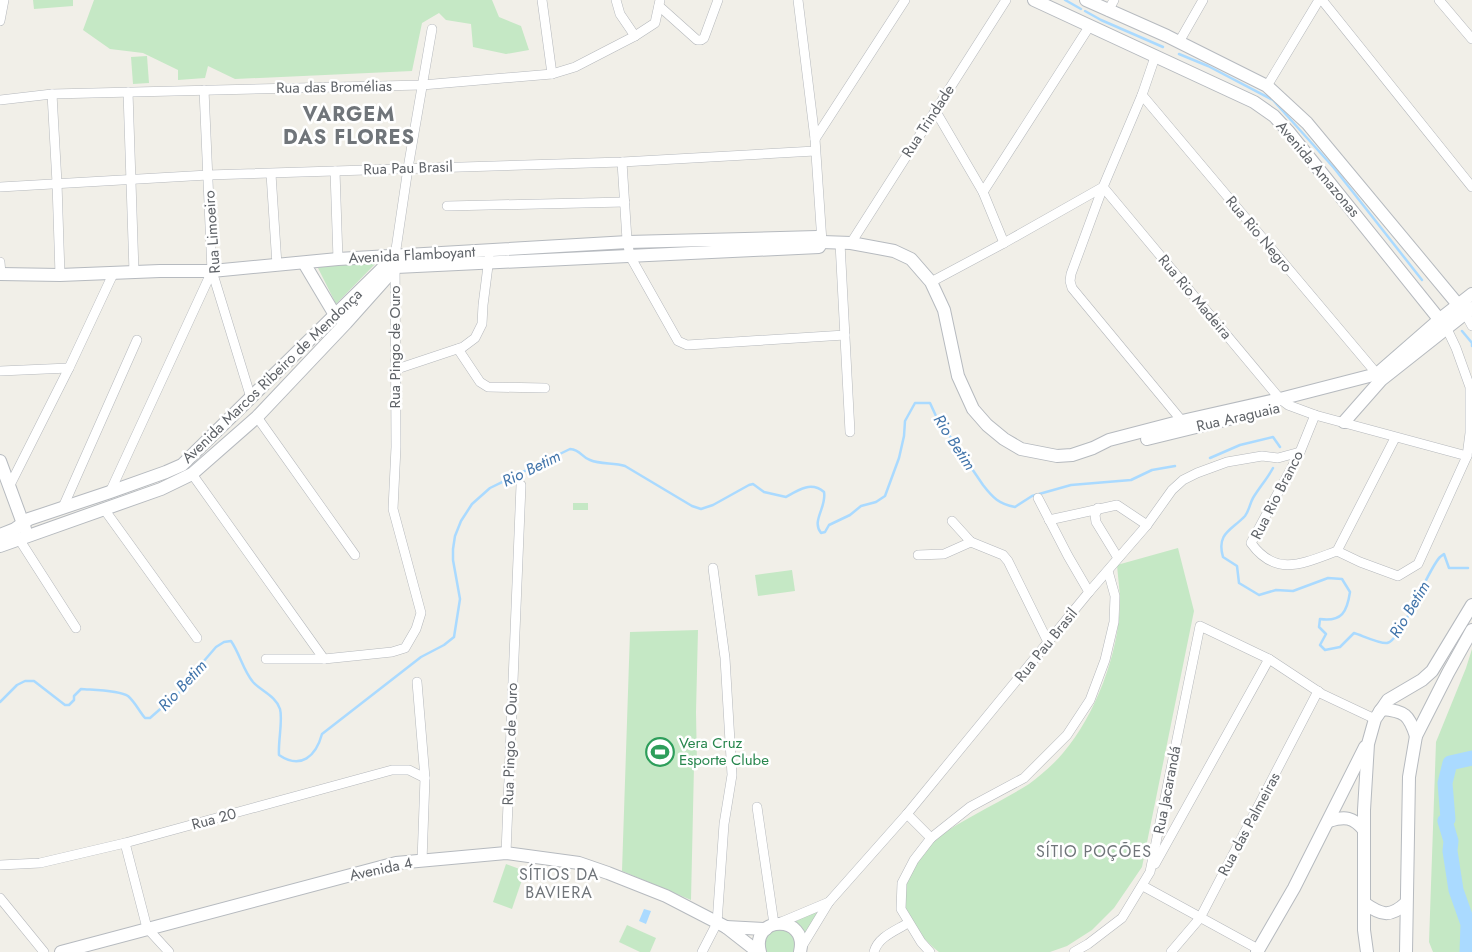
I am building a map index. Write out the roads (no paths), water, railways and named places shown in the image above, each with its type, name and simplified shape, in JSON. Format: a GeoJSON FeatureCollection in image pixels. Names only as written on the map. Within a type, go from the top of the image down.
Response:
{"type":"FeatureCollection","features":[{"type":"Feature","properties":{"kind":"street"},"geometry":{"type":"LineString","coordinates":[[0,21],[4,0]]}},
{"type":"Feature","properties":{"kind":"street"},"geometry":{"type":"LineString","coordinates":[[542,0],[552,74]]}},
{"type":"Feature","properties":{"kind":"street"},"geometry":{"type":"LineString","coordinates":[[616,0],[620,14],[635,36]]}},
{"type":"Feature","properties":{"kind":"street"},"geometry":{"type":"LineString","coordinates":[[659,3],[697,40],[704,38],[718,0]]}},
{"type":"Feature","properties":{"kind":"street"},"geometry":{"type":"LineString","coordinates":[[798,0],[815,139],[822,242]]}},
{"type":"Feature","properties":{"kind":"street"},"geometry":{"type":"LineString","coordinates":[[815,139],[905,0]]}},
{"type":"Feature","properties":{"kind":"street","name":"Rua Trindade"},"geometry":{"type":"LineString","coordinates":[[845,243],[935,110],[1006,0]]}},
{"type":"Feature","properties":{"kind":"street","name":"Avenida Amazonas"},"geometry":{"type":"LineString","coordinates":[[1034,0],[1254,102],[1274,116],[1443,324],[1456,348],[1470,387],[1470,433],[1467,456]]}},
{"type":"Feature","properties":{"kind":"street","name":"Avenida Amazonas"},"geometry":{"type":"LineString","coordinates":[[1086,0],[1111,5],[1179,42],[1267,86],[1307,123],[1465,309],[1472,326]]}},
{"type":"Feature","properties":{"kind":"street"},"geometry":{"type":"LineString","coordinates":[[1179,42],[1204,0]]}},
{"type":"Feature","properties":{"kind":"street"},"geometry":{"type":"LineString","coordinates":[[1267,86],[1321,0],[1472,187]]}},
{"type":"Feature","properties":{"kind":"street"},"geometry":{"type":"LineString","coordinates":[[1439,0],[1469,29],[1472,39]]}},
{"type":"Feature","properties":{"kind":"street","name":"Rua das Bromélias"},"geometry":{"type":"LineString","coordinates":[[0,100],[52,94],[422,85],[552,74],[575,67],[635,36],[655,23],[659,3]]}},
{"type":"Feature","properties":{"kind":"street"},"geometry":{"type":"LineString","coordinates":[[982,192],[1089,27]]}},
{"type":"Feature","properties":{"kind":"street","name":"Rua Pingo de Ouro"},"geometry":{"type":"LineString","coordinates":[[324,659],[392,652],[405,648],[416,629],[421,613],[393,509],[396,448],[394,370],[395,261],[408,168],[432,29]]}},
{"type":"Feature","properties":{"kind":"street"},"geometry":{"type":"LineString","coordinates":[[1155,57],[1142,95],[1103,187],[1070,281],[1072,288],[1182,421]]}},
{"type":"Feature","properties":{"kind":"street","name":"Rua Limoeiro"},"geometry":{"type":"LineString","coordinates":[[204,90],[212,271],[251,398]]}},
{"type":"Feature","properties":{"kind":"street"},"geometry":{"type":"LineString","coordinates":[[128,92],[134,272]]}},
{"type":"Feature","properties":{"kind":"street"},"geometry":{"type":"LineString","coordinates":[[52,94],[58,183],[60,275]]}},
{"type":"Feature","properties":{"kind":"street","name":"Rua Rio Negro"},"geometry":{"type":"LineString","coordinates":[[1142,95],[1379,377]]}},
{"type":"Feature","properties":{"kind":"street"},"geometry":{"type":"LineString","coordinates":[[935,110],[982,192],[1004,244]]}},
{"type":"Feature","properties":{"kind":"street","name":"Rua Pau Brasil"},"geometry":{"type":"LineString","coordinates":[[0,187],[208,175],[622,162],[815,151]]}},
{"type":"Feature","properties":{"kind":"street"},"geometry":{"type":"LineString","coordinates":[[622,162],[630,256],[675,338],[682,344],[845,335]]}},
{"type":"Feature","properties":{"kind":"street"},"geometry":{"type":"LineString","coordinates":[[335,171],[338,259]]}},
{"type":"Feature","properties":{"kind":"street"},"geometry":{"type":"LineString","coordinates":[[271,174],[277,265]]}},
{"type":"Feature","properties":{"kind":"street"},"geometry":{"type":"LineString","coordinates":[[931,282],[1004,244],[1103,187]]}},
{"type":"Feature","properties":{"kind":"street","name":"Rua Rio Madeira"},"geometry":{"type":"LineString","coordinates":[[1103,187],[1284,402]]}},
{"type":"Feature","properties":{"kind":"street"},"geometry":{"type":"LineString","coordinates":[[447,206],[625,202]]}},
{"type":"Feature","properties":{"kind":"street","name":"Avenida Flamboyant"},"geometry":{"type":"LineString","coordinates":[[395,261],[490,250],[628,242],[817,237],[822,242],[845,243],[894,251],[911,259],[931,282],[944,310],[958,376],[964,392],[973,410],[987,426],[1004,439]]}},
{"type":"Feature","properties":{"kind":"street","name":"Avenida Flamboyant"},"geometry":{"type":"LineString","coordinates":[[0,270],[60,275],[114,272],[212,271],[338,259],[489,264],[819,247],[822,242]]}},
{"type":"Feature","properties":{"kind":"street"},"geometry":{"type":"LineString","coordinates":[[845,243],[845,335],[850,432]]}},
{"type":"Feature","properties":{"kind":"street"},"geometry":{"type":"LineString","coordinates":[[394,370],[458,349],[475,338],[482,324],[490,250]]}},
{"type":"Feature","properties":{"kind":"street","name":"Avenida Marcos Ribeiro de Mendonça"},"geometry":{"type":"LineString","coordinates":[[0,535],[15,530],[29,518],[110,492],[182,465],[335,315],[395,261]]}},
{"type":"Feature","properties":{"kind":"street","name":"Avenida Marcos Ribeiro de Mendonça"},"geometry":{"type":"LineString","coordinates":[[0,546],[168,486],[192,474],[257,417],[346,323],[395,261]]}},
{"type":"Feature","properties":{"kind":"street"},"geometry":{"type":"LineString","coordinates":[[304,263],[335,315],[346,323]]}},
{"type":"Feature","properties":{"kind":"street"},"geometry":{"type":"LineString","coordinates":[[110,492],[212,271]]}},
{"type":"Feature","properties":{"kind":"street"},"geometry":{"type":"LineString","coordinates":[[10,485],[69,368],[114,272]]}},
{"type":"Feature","properties":{"kind":"street"},"geometry":{"type":"LineString","coordinates":[[1344,422],[1379,377],[1443,324],[1465,309],[1472,294]]}},
{"type":"Feature","properties":{"kind":"street"},"geometry":{"type":"LineString","coordinates":[[63,506],[137,340]]}},
{"type":"Feature","properties":{"kind":"street"},"geometry":{"type":"LineString","coordinates":[[458,349],[480,382],[488,388],[545,388]]}},
{"type":"Feature","properties":{"kind":"street"},"geometry":{"type":"LineString","coordinates":[[0,371],[69,368]]}},
{"type":"Feature","properties":{"kind":"street","name":"Rua Araguaia"},"geometry":{"type":"LineString","coordinates":[[1093,448],[1111,447],[1379,377]]}},
{"type":"Feature","properties":{"kind":"street"},"geometry":{"type":"LineString","coordinates":[[1284,402],[1315,415],[1467,456],[1418,564],[1398,576],[1337,551],[1395,438]]}},
{"type":"Feature","properties":{"kind":"street","name":"Rua Araguaia"},"geometry":{"type":"LineString","coordinates":[[1004,439],[1021,449],[1057,456],[1072,454],[1093,448],[1109,440],[1182,421],[1284,402]]}},
{"type":"Feature","properties":{"kind":"street","name":"Rua Rio Branco"},"geometry":{"type":"LineString","coordinates":[[1315,415],[1300,452],[1251,542],[1257,551],[1277,564],[1288,566],[1301,564],[1337,551]]}},
{"type":"Feature","properties":{"kind":"street"},"geometry":{"type":"LineString","coordinates":[[257,417],[355,556]]}},
{"type":"Feature","properties":{"kind":"street","name":"Rua Pau Brasil"},"geometry":{"type":"LineString","coordinates":[[801,950],[829,902],[907,814],[1147,525],[1172,490],[1183,480],[1197,473],[1238,459],[1262,456],[1278,458],[1300,452]]}},
{"type":"Feature","properties":{"kind":"street"},"geometry":{"type":"LineString","coordinates":[[0,461],[24,523],[23,538],[76,628]]}},
{"type":"Feature","properties":{"kind":"street"},"geometry":{"type":"LineString","coordinates":[[192,474],[324,659]]}},
{"type":"Feature","properties":{"kind":"street","name":"Rua Pingo de Ouro"},"geometry":{"type":"LineString","coordinates":[[506,853],[521,485]]}},
{"type":"Feature","properties":{"kind":"street"},"geometry":{"type":"LineString","coordinates":[[1038,498],[1090,592]]}},
{"type":"Feature","properties":{"kind":"street"},"geometry":{"type":"LineString","coordinates":[[1049,520],[1117,505],[1147,525]]}},
{"type":"Feature","properties":{"kind":"street"},"geometry":{"type":"LineString","coordinates":[[1098,508],[1095,515],[1096,522],[1118,558]]}},
{"type":"Feature","properties":{"kind":"street"},"geometry":{"type":"LineString","coordinates":[[104,509],[197,638]]}},
{"type":"Feature","properties":{"kind":"street"},"geometry":{"type":"LineString","coordinates":[[952,521],[971,542],[1002,555],[1008,561],[1048,642]]}},
{"type":"Feature","properties":{"kind":"street"},"geometry":{"type":"LineString","coordinates":[[918,555],[944,554],[971,542]]}},
{"type":"Feature","properties":{"kind":"street"},"geometry":{"type":"LineString","coordinates":[[702,952],[722,925],[724,824],[732,775],[725,658],[713,568]]}},
{"type":"Feature","properties":{"kind":"street"},"geometry":{"type":"LineString","coordinates":[[930,952],[908,924],[901,909],[902,883],[914,860],[931,838],[970,807],[1024,778],[1068,735],[1090,700],[1106,660],[1114,622],[1115,596],[1108,571]]}},
{"type":"Feature","properties":{"kind":"street"},"geometry":{"type":"LineString","coordinates":[[1143,886],[1261,951],[1270,930],[1369,740],[1377,715],[1388,700],[1422,680],[1432,671],[1472,605]]}},
{"type":"Feature","properties":{"kind":"street","name":"Rua Jacarandá"},"geometry":{"type":"LineString","coordinates":[[1074,952],[1088,944],[1122,918],[1150,872],[1200,626],[1269,659]]}},
{"type":"Feature","properties":{"kind":"street"},"geometry":{"type":"LineString","coordinates":[[1406,952],[1409,777],[1416,736],[1472,630]]}},
{"type":"Feature","properties":{"kind":"street"},"geometry":{"type":"LineString","coordinates":[[266,659],[324,659]]}},
{"type":"Feature","properties":{"kind":"street"},"geometry":{"type":"LineString","coordinates":[[1150,872],[1269,659],[1318,692],[1377,715]]}},
{"type":"Feature","properties":{"kind":"street"},"geometry":{"type":"LineString","coordinates":[[417,682],[425,778],[422,860]]}},
{"type":"Feature","properties":{"kind":"street","name":"Rua das Palmeiras"},"geometry":{"type":"LineString","coordinates":[[1171,952],[1200,918],[1318,692]]}},
{"type":"Feature","properties":{"kind":"street"},"geometry":{"type":"LineString","coordinates":[[1377,715],[1382,709],[1396,710],[1404,714],[1409,718],[1416,736]]}},
{"type":"Feature","properties":{"kind":"street"},"geometry":{"type":"LineString","coordinates":[[1367,952],[1364,940],[1364,830],[1369,740]]}},
{"type":"Feature","properties":{"kind":"street","name":"Rua 20"},"geometry":{"type":"LineString","coordinates":[[0,865],[40,862],[125,843],[392,770],[409,770],[425,778]]}},
{"type":"Feature","properties":{"kind":"street"},"geometry":{"type":"LineString","coordinates":[[757,807],[773,925]]}},
{"type":"Feature","properties":{"kind":"street"},"geometry":{"type":"LineString","coordinates":[[907,814],[931,838]]}},
{"type":"Feature","properties":{"kind":"street"},"geometry":{"type":"LineString","coordinates":[[1329,820],[1344,817],[1351,818],[1364,830]]}},
{"type":"Feature","properties":{"kind":"street"},"geometry":{"type":"LineString","coordinates":[[125,843],[147,928],[169,952]]}},
{"type":"Feature","properties":{"kind":"street","name":"Avenida 4"},"geometry":{"type":"LineString","coordinates":[[61,952],[396,863],[506,853],[584,864],[666,896],[722,925],[759,952]]}},
{"type":"Feature","properties":{"kind":"street"},"geometry":{"type":"LineString","coordinates":[[0,898],[44,952]]}},
{"type":"Feature","properties":{"kind":"street","name":"Rua Pau Brasil"},"geometry":{"type":"LineString","coordinates":[[773,925],[829,902]]}},
{"type":"Feature","properties":{"kind":"street"},"geometry":{"type":"LineString","coordinates":[[1364,903],[1377,912],[1391,913],[1398,911],[1406,903]]}},
{"type":"Feature","properties":{"kind":"street"},"geometry":{"type":"LineString","coordinates":[[759,952],[760,939],[773,925],[786,924],[796,930],[801,941],[801,950]]}},
{"type":"Feature","properties":{"kind":"street"},"geometry":{"type":"LineString","coordinates":[[874,952],[876,944],[882,939],[908,924]]}},
{"type":"Feature","properties":{"kind":"street","name":"Avenida 4"},"geometry":{"type":"LineString","coordinates":[[722,925],[773,925]]}},
{"type":"Feature","properties":{"kind":"water"},"geometry":{"type":"Polygon","coordinates":[[[644,909],[651,911],[646,924],[639,921],[644,909]]]}},
{"type":"Feature","properties":{"kind":"waterway"},"geometry":{"type":"LineString","coordinates":[[1065,0],[1081,9]]}},
{"type":"Feature","properties":{"kind":"waterway"},"geometry":{"type":"LineString","coordinates":[[1085,11],[1163,47]]}},
{"type":"Feature","properties":{"kind":"waterway"},"geometry":{"type":"LineString","coordinates":[[1179,54],[1208,66],[1273,100],[1334,168],[1422,280]]}},
{"type":"Feature","properties":{"kind":"waterway"},"geometry":{"type":"LineString","coordinates":[[1462,331],[1472,343],[1472,346]]}},
{"type":"Feature","properties":{"kind":"waterway","name":"Rio Betim"},"geometry":{"type":"LineString","coordinates":[[0,702],[17,685],[25,681],[34,681],[65,705],[69,705],[81,689],[112,691],[124,694],[130,698],[145,718],[150,718],[182,690],[191,676],[216,647],[224,642],[231,641],[253,682],[278,704],[281,719],[279,755],[294,761],[301,761],[316,749],[322,734],[421,657],[444,645],[454,637],[460,599],[453,560],[453,549],[455,536],[461,521],[472,504],[490,488],[570,449],[594,462],[625,466],[692,506],[701,509],[713,505],[753,484],[764,492],[786,497],[805,488],[814,487],[824,492],[818,519],[818,528],[821,533],[825,532],[829,525],[850,515],[861,506],[876,502],[885,496],[899,458],[905,421],[915,403],[930,403],[936,416],[983,485],[997,500],[1009,506],[1015,507],[1032,496],[1071,485],[1131,480],[1152,470],[1175,466]]}},
{"type":"Feature","properties":{"kind":"waterway","name":"Rio Betim"},"geometry":{"type":"LineString","coordinates":[[1210,458],[1240,445],[1273,437],[1280,447]]}},
{"type":"Feature","properties":{"kind":"waterway","name":"Rio Betim"},"geometry":{"type":"LineString","coordinates":[[1273,468],[1253,498],[1248,512],[1223,537],[1221,549],[1223,557],[1237,566],[1239,583],[1259,595],[1276,590],[1293,591],[1328,578],[1342,579],[1350,592],[1345,610],[1334,619],[1320,619],[1319,627],[1326,634],[1320,645],[1325,650],[1340,647],[1354,633],[1375,641],[1387,643],[1400,630],[1440,557],[1444,554],[1449,568],[1468,568]]}},
{"type":"Feature","properties":{"kind":"waterway","name":"Rio Betim"},"geometry":{"type":"LineString","coordinates":[[1467,952],[1468,924],[1456,890],[1450,851],[1451,841],[1445,821],[1448,819],[1445,783],[1450,763],[1472,758]]}},
{"type":"Feature","properties":{"kind":"place","name":"Vera Cruz Esporte Clube"},"geometry":{"type":"Point","coordinates":[660,752]}},
{"type":"Feature","properties":{"kind":"district","name":"VARGEM DAS FLORES"},"geometry":{"type":"Point","coordinates":[349,126]}},
{"type":"Feature","properties":{"kind":"district","name":"SÍTIO POÇÕES"},"geometry":{"type":"Point","coordinates":[1094,851]}},
{"type":"Feature","properties":{"kind":"district","name":"SÍTIOS DA BAVIERA"},"geometry":{"type":"Point","coordinates":[559,883]}}]}
